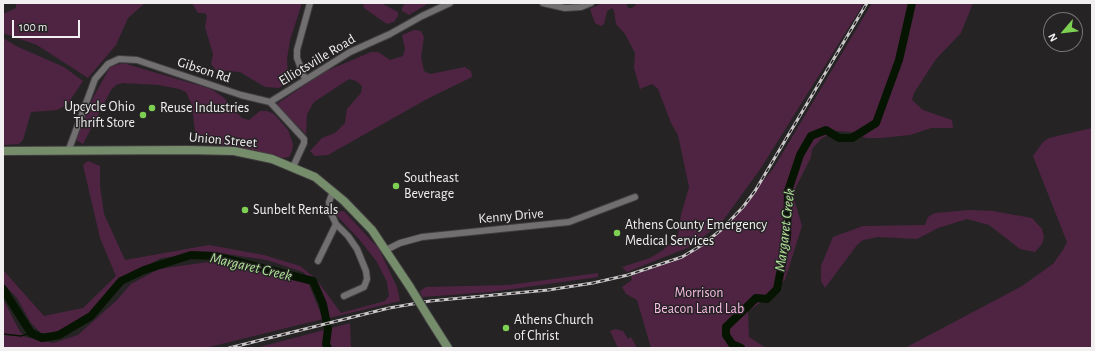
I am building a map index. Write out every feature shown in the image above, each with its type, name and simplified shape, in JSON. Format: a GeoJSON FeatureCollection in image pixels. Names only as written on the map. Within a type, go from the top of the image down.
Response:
{"type":"FeatureCollection","features":[{"type":"Feature","properties":{"kind":"main road","name":"Union Street"},"geometry":{"type":"LineString","coordinates":[[3,151],[69,149],[234,151],[272,159],[293,167],[315,178],[333,191],[372,230],[448,348]]}},
{"type":"Feature","properties":{"kind":"street"},"geometry":{"type":"LineString","coordinates":[[305,79],[297,58],[297,50],[310,3]]}},
{"type":"Feature","properties":{"kind":"street","name":"Elliotsville Road"},"geometry":{"type":"LineString","coordinates":[[293,167],[304,144],[304,139],[270,102],[350,52],[390,34],[422,16],[450,3]]}},
{"type":"Feature","properties":{"kind":"street"},"geometry":{"type":"LineString","coordinates":[[543,3],[565,8],[582,7],[592,3]]}},
{"type":"Feature","properties":{"kind":"street","name":"Gibson Rd"},"geometry":{"type":"LineString","coordinates":[[69,149],[82,109],[98,74],[114,60],[131,59],[250,98],[270,102]]}},
{"type":"Feature","properties":{"kind":"street"},"geometry":{"type":"LineString","coordinates":[[333,191],[329,202],[336,224],[348,236],[357,250],[366,271],[367,279],[364,287],[344,296]]}},
{"type":"Feature","properties":{"kind":"street","name":"Kenny Drive"},"geometry":{"type":"LineString","coordinates":[[386,250],[396,244],[422,237],[569,222],[635,197]]}},
{"type":"Feature","properties":{"kind":"street"},"geometry":{"type":"LineString","coordinates":[[318,261],[336,224]]}},
{"type":"Feature","properties":{"kind":"green space"},"geometry":{"type":"Polygon","coordinates":[[[16,3],[145,3],[128,18],[116,45],[88,78],[37,45],[3,33],[3,14],[16,8],[16,3]]]}},
{"type":"Feature","properties":{"kind":"green space"},"geometry":{"type":"Polygon","coordinates":[[[192,3],[302,3],[290,40],[287,59],[288,77],[285,84],[279,88],[265,87],[240,72],[216,70],[211,64],[213,54],[205,27],[207,16],[205,13],[198,13],[192,3]]]}},
{"type":"Feature","properties":{"kind":"green space"},"geometry":{"type":"Polygon","coordinates":[[[363,3],[381,3],[398,12],[398,16],[394,22],[387,24],[364,8],[363,3]]]}},
{"type":"Feature","properties":{"kind":"green space"},"geometry":{"type":"Polygon","coordinates":[[[405,3],[429,3],[409,15],[402,11],[405,3]]]}},
{"type":"Feature","properties":{"kind":"green space"},"geometry":{"type":"Polygon","coordinates":[[[602,3],[626,3],[628,8],[632,8],[637,3],[864,3],[761,168],[722,222],[692,246],[627,272],[622,267],[650,258],[663,250],[678,236],[681,215],[689,187],[678,135],[671,123],[658,89],[652,84],[640,89],[634,68],[635,53],[625,34],[616,24],[614,11],[612,8],[607,11],[604,24],[601,26],[595,23],[590,9],[602,3]]]}},
{"type":"Feature","properties":{"kind":"green space","name":"Morrison Beacon Land Lab"},"geometry":{"type":"Polygon","coordinates":[[[872,3],[973,3],[961,33],[936,59],[914,93],[912,100],[923,110],[952,120],[953,128],[931,128],[910,135],[881,138],[866,138],[852,132],[836,131],[822,138],[812,149],[811,157],[796,187],[794,199],[802,226],[785,280],[780,284],[779,290],[748,311],[749,337],[766,348],[651,348],[637,300],[626,294],[622,287],[632,280],[631,276],[682,257],[721,232],[773,169],[872,3]]]}},
{"type":"Feature","properties":{"kind":"green space"},"geometry":{"type":"Polygon","coordinates":[[[414,30],[421,31],[424,37],[421,57],[424,71],[430,74],[465,67],[471,71],[472,77],[427,99],[328,155],[315,156],[310,151],[322,138],[335,133],[345,123],[347,109],[361,93],[362,86],[356,81],[349,79],[314,102],[307,114],[306,134],[281,110],[277,104],[324,72],[371,52],[378,52],[390,60],[403,56],[405,49],[402,35],[414,30]]]}},
{"type":"Feature","properties":{"kind":"green space"},"geometry":{"type":"Polygon","coordinates":[[[3,38],[16,46],[64,67],[83,81],[67,105],[57,110],[31,112],[23,140],[19,144],[3,145],[3,38]]]}},
{"type":"Feature","properties":{"kind":"green space"},"geometry":{"type":"Polygon","coordinates":[[[123,63],[211,89],[223,97],[242,118],[249,120],[260,111],[267,111],[274,114],[288,130],[293,144],[289,157],[282,158],[245,149],[205,143],[196,140],[192,105],[186,92],[159,85],[123,83],[116,85],[111,90],[83,144],[76,140],[93,98],[110,67],[123,63]]]}},
{"type":"Feature","properties":{"kind":"green space"},"geometry":{"type":"Polygon","coordinates":[[[1092,128],[1092,348],[905,348],[1022,286],[1053,264],[1067,242],[1033,156],[1043,142],[1049,138],[1092,128]]]}},
{"type":"Feature","properties":{"kind":"green space"},"geometry":{"type":"Polygon","coordinates":[[[88,161],[100,166],[100,186],[104,214],[125,260],[209,245],[264,255],[300,266],[316,279],[341,313],[385,301],[389,296],[387,282],[377,262],[359,239],[337,216],[337,212],[344,211],[379,249],[397,287],[400,301],[329,318],[315,286],[303,272],[267,260],[213,252],[161,258],[120,280],[95,311],[66,329],[52,333],[41,333],[31,323],[17,298],[3,283],[3,270],[44,316],[83,308],[116,276],[100,238],[83,165],[88,161]]]}},
{"type":"Feature","properties":{"kind":"green space"},"geometry":{"type":"Polygon","coordinates":[[[969,210],[993,211],[1032,218],[1042,229],[1044,237],[1042,244],[1035,252],[1020,249],[989,225],[967,219],[938,228],[917,239],[878,237],[863,240],[857,245],[825,288],[821,281],[821,266],[833,237],[863,226],[925,225],[928,217],[935,213],[969,210]]]}},
{"type":"Feature","properties":{"kind":"green space"},"geometry":{"type":"Polygon","coordinates":[[[222,260],[307,280],[323,319],[205,348],[3,348],[3,299],[20,332],[25,337],[53,343],[78,335],[117,300],[131,284],[159,269],[222,260]]]}},
{"type":"Feature","properties":{"kind":"green space"},"geometry":{"type":"Polygon","coordinates":[[[598,273],[598,277],[491,292],[422,297],[420,291],[426,287],[509,285],[598,273]]]}},
{"type":"Feature","properties":{"kind":"green space"},"geometry":{"type":"Polygon","coordinates":[[[350,323],[351,348],[256,348],[320,331],[350,323]]]}},
{"type":"Feature","properties":{"kind":"green space"},"geometry":{"type":"Polygon","coordinates":[[[615,329],[623,331],[628,339],[631,337],[637,348],[618,348],[610,331],[615,329]]]}},
{"type":"Feature","properties":{"kind":"waterway","name":"Margaret Creek"},"geometry":{"type":"LineString","coordinates":[[741,348],[732,344],[726,335],[726,327],[756,298],[767,299],[777,289],[787,238],[788,191],[800,155],[811,136],[826,130],[839,138],[852,138],[876,123],[899,60],[912,3]]}},
{"type":"Feature","properties":{"kind":"waterway","name":"Margaret Creek"},"geometry":{"type":"LineString","coordinates":[[3,289],[31,333],[42,338],[59,335],[91,316],[121,281],[144,270],[191,255],[215,256],[313,281],[323,304],[328,329],[326,344],[328,348]]}},
{"type":"Feature","properties":{"kind":"waterway"},"geometry":{"type":"LineString","coordinates":[[3,334],[21,336],[31,333]]}},
{"type":"Feature","properties":{"kind":"railway"},"geometry":{"type":"LineString","coordinates":[[229,348],[389,308],[430,301],[548,290],[593,283],[628,275],[682,257],[702,245],[721,230],[743,207],[755,191],[867,3]]}},
{"type":"Feature","properties":{"kind":"place","name":"Reuse Industries"},"geometry":{"type":"Point","coordinates":[152,108]}},
{"type":"Feature","properties":{"kind":"place","name":"Upcycle Ohio Thrift Store"},"geometry":{"type":"Point","coordinates":[143,115]}},
{"type":"Feature","properties":{"kind":"place","name":"Southeast Beverage"},"geometry":{"type":"Point","coordinates":[396,186]}},
{"type":"Feature","properties":{"kind":"place","name":"Sunbelt Rentals"},"geometry":{"type":"Point","coordinates":[245,210]}},
{"type":"Feature","properties":{"kind":"place","name":"Athens County Emergency Medical Services"},"geometry":{"type":"Point","coordinates":[617,233]}},
{"type":"Feature","properties":{"kind":"place","name":"Athens Church of Christ"},"geometry":{"type":"Point","coordinates":[506,328]}}]}
